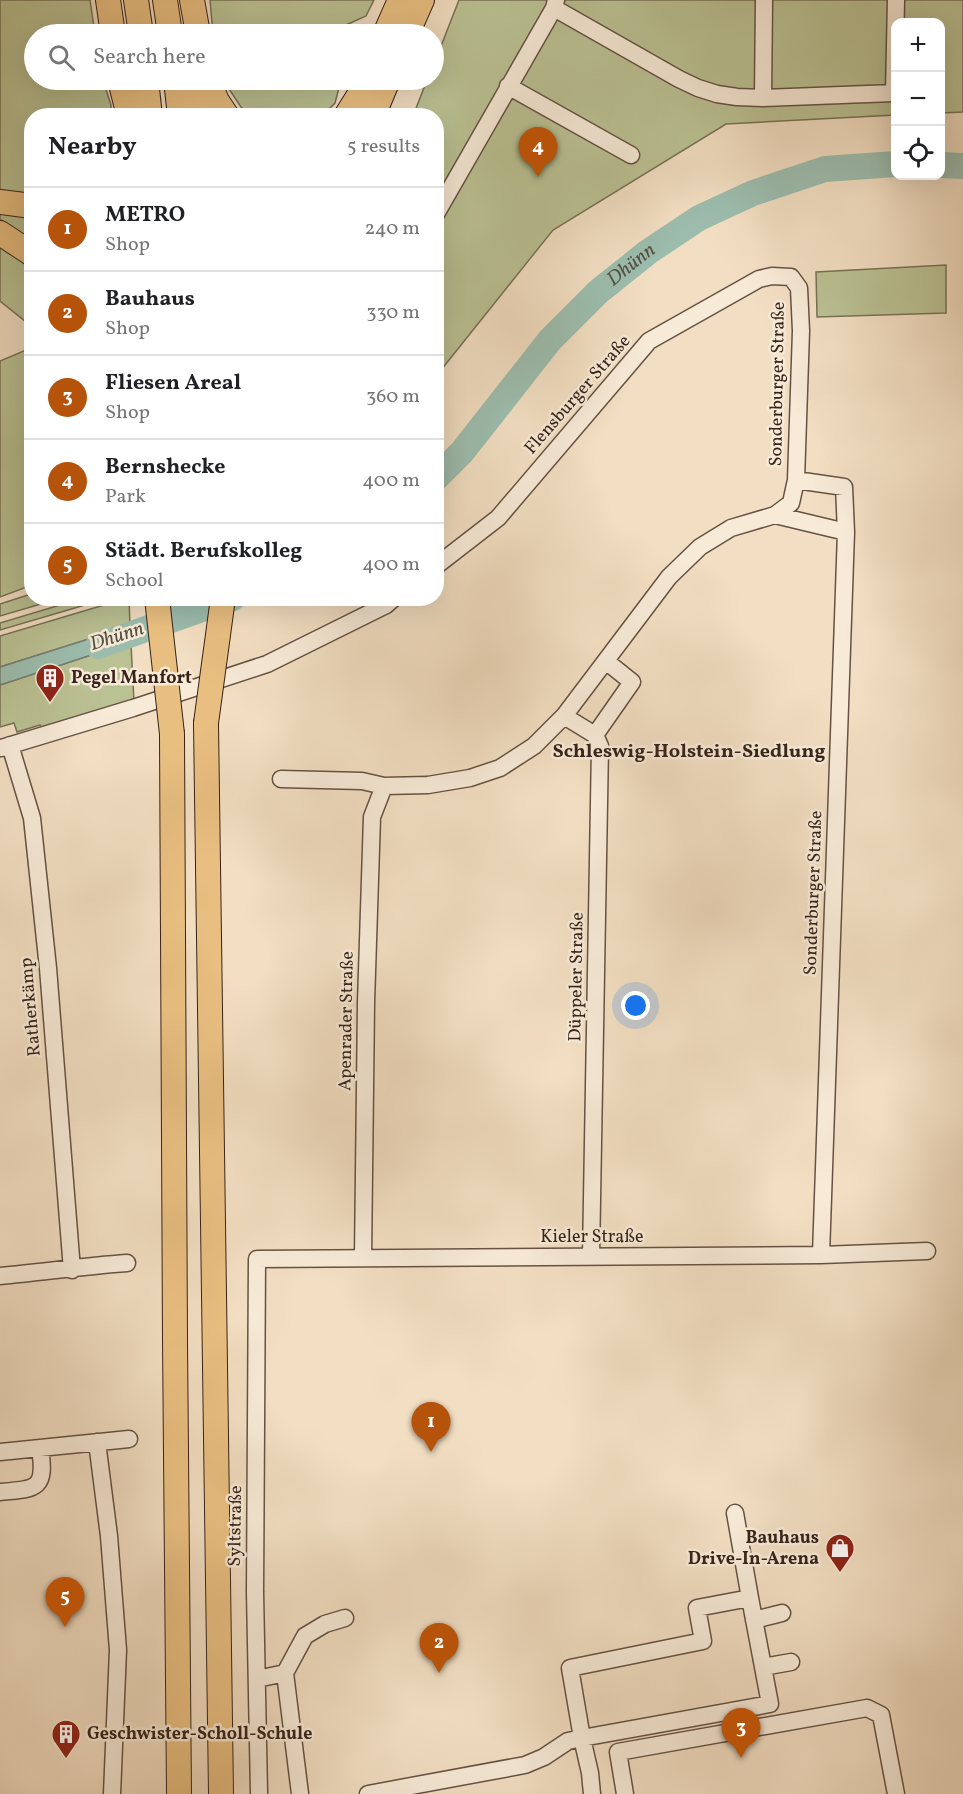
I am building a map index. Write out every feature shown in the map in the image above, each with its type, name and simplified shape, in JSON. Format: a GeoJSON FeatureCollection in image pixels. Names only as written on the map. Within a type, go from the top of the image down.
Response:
{"type":"FeatureCollection","features":[{"type":"Feature","properties":{"kind":"highway"},"geometry":{"type":"LineString","coordinates":[[108,0],[112,24]]}},
{"type":"Feature","properties":{"kind":"highway"},"geometry":{"type":"LineString","coordinates":[[136,0],[140,24]]}},
{"type":"Feature","properties":{"kind":"highway"},"geometry":{"type":"LineString","coordinates":[[165,0],[169,24]]}},
{"type":"Feature","properties":{"kind":"highway"},"geometry":{"type":"LineString","coordinates":[[390,24],[400,0]]}},
{"type":"Feature","properties":{"kind":"highway"},"geometry":{"type":"LineString","coordinates":[[411,24],[422,0]]}},
{"type":"Feature","properties":{"kind":"highway"},"geometry":{"type":"LineString","coordinates":[[119,108],[120,90]]}},
{"type":"Feature","properties":{"kind":"highway"},"geometry":{"type":"LineString","coordinates":[[122,90],[127,108]]}},
{"type":"Feature","properties":{"kind":"highway"},"geometry":{"type":"LineString","coordinates":[[147,90],[149,108]]}},
{"type":"Feature","properties":{"kind":"highway"},"geometry":{"type":"LineString","coordinates":[[177,90],[179,108]]}},
{"type":"Feature","properties":{"kind":"highway"},"geometry":{"type":"LineString","coordinates":[[200,90],[201,108]]}},
{"type":"Feature","properties":{"kind":"highway"},"geometry":{"type":"LineString","coordinates":[[213,90],[222,108]]}},
{"type":"Feature","properties":{"kind":"highway"},"geometry":{"type":"LineString","coordinates":[[351,108],[362,90]]}},
{"type":"Feature","properties":{"kind":"highway"},"geometry":{"type":"LineString","coordinates":[[376,108],[384,90]]}},
{"type":"Feature","properties":{"kind":"highway"},"geometry":{"type":"LineString","coordinates":[[0,202],[24,206]]}},
{"type":"Feature","properties":{"kind":"highway"},"geometry":{"type":"LineString","coordinates":[[0,233],[24,249]]}},
{"type":"Feature","properties":{"kind":"highway"},"geometry":{"type":"LineString","coordinates":[[158,606],[172,734]]}},
{"type":"Feature","properties":{"kind":"highway"},"geometry":{"type":"LineString","coordinates":[[172,606],[179,1794]]}},
{"type":"Feature","properties":{"kind":"highway"},"geometry":{"type":"LineString","coordinates":[[206,606],[221,1794]]}},
{"type":"Feature","properties":{"kind":"highway"},"geometry":{"type":"LineString","coordinates":[[206,723],[222,606]]}},
{"type":"Feature","properties":{"kind":"street"},"geometry":{"type":"LineString","coordinates":[[763,98],[764,0]]}},
{"type":"Feature","properties":{"kind":"street"},"geometry":{"type":"LineString","coordinates":[[444,200],[555,4],[679,79],[698,88],[717,94],[763,98],[894,93],[896,0]]}},
{"type":"Feature","properties":{"kind":"street"},"geometry":{"type":"LineString","coordinates":[[508,86],[631,155]]}},
{"type":"Feature","properties":{"kind":"street","name":"Flensburger Straße"},"geometry":{"type":"LineString","coordinates":[[444,560],[498,518],[649,341],[759,279],[772,276],[791,277],[799,288]]}},
{"type":"Feature","properties":{"kind":"street","name":"Sonderburger Straße"},"geometry":{"type":"LineString","coordinates":[[776,515],[791,503],[796,480],[801,331],[799,288]]}},
{"type":"Feature","properties":{"kind":"street","name":"Sonderburger Straße"},"geometry":{"type":"LineString","coordinates":[[796,480],[844,488],[846,532],[821,1255]]}},
{"type":"Feature","properties":{"kind":"street"},"geometry":{"type":"LineString","coordinates":[[280,779],[362,781],[384,786],[428,785],[470,778],[500,768],[534,746],[564,716],[669,577],[700,547],[731,528],[776,515],[846,532]]}},
{"type":"Feature","properties":{"kind":"street"},"geometry":{"type":"LineString","coordinates":[[5,747],[267,664],[384,606]]}},
{"type":"Feature","properties":{"kind":"street"},"geometry":{"type":"LineString","coordinates":[[564,716],[595,735],[632,682],[607,662]]}},
{"type":"Feature","properties":{"kind":"street","name":"Düppeler Straße"},"geometry":{"type":"LineString","coordinates":[[591,1256],[600,746],[595,735]]}},
{"type":"Feature","properties":{"kind":"street","name":"Ratherkämp"},"geometry":{"type":"LineString","coordinates":[[5,747],[32,818],[48,968],[72,1270]]}},
{"type":"Feature","properties":{"kind":"street","name":"Apenrader Straße"},"geometry":{"type":"LineString","coordinates":[[363,1258],[366,1003],[372,817],[384,786]]}},
{"type":"Feature","properties":{"kind":"street","name":"Kieler Straße"},"geometry":{"type":"LineString","coordinates":[[257,1259],[821,1255],[927,1251]]}},
{"type":"Feature","properties":{"kind":"street","name":"Syltstraße"},"geometry":{"type":"LineString","coordinates":[[257,1259],[255,1592],[259,1794]]}},
{"type":"Feature","properties":{"kind":"street"},"geometry":{"type":"LineString","coordinates":[[0,1276],[128,1263]]}},
{"type":"Feature","properties":{"kind":"street"},"geometry":{"type":"LineString","coordinates":[[0,1452],[129,1439]]}},
{"type":"Feature","properties":{"kind":"street"},"geometry":{"type":"LineString","coordinates":[[97,1442],[109,1536],[118,1650],[112,1794]]}},
{"type":"Feature","properties":{"kind":"street"},"geometry":{"type":"LineString","coordinates":[[0,1492],[27,1490],[35,1486],[41,1478],[43,1469],[40,1448]]}},
{"type":"Feature","properties":{"kind":"street"},"geometry":{"type":"LineString","coordinates":[[368,1794],[525,1765],[544,1757],[568,1741],[770,1704],[735,1513]]}},
{"type":"Feature","properties":{"kind":"street"},"geometry":{"type":"LineString","coordinates":[[591,1794],[590,1773],[570,1668],[703,1641],[697,1608],[750,1599]]}},
{"type":"Feature","properties":{"kind":"street"},"geometry":{"type":"LineString","coordinates":[[754,1620],[782,1613]]}},
{"type":"Feature","properties":{"kind":"street"},"geometry":{"type":"LineString","coordinates":[[300,1794],[285,1673],[305,1636],[325,1624],[345,1618]]}},
{"type":"Feature","properties":{"kind":"street"},"geometry":{"type":"LineString","coordinates":[[763,1667],[791,1662]]}},
{"type":"Feature","properties":{"kind":"street"},"geometry":{"type":"LineString","coordinates":[[257,1679],[285,1673]]}},
{"type":"Feature","properties":{"kind":"street"},"geometry":{"type":"LineString","coordinates":[[625,1794],[618,1752],[867,1708],[881,1715],[896,1794]]}},
{"type":"Feature","properties":{"kind":"green space"},"geometry":{"type":"Polygon","coordinates":[[[0,0],[90,0],[94,24],[24,24],[24,90],[106,90],[111,108],[24,108],[24,196],[0,192],[0,0]]]}},
{"type":"Feature","properties":{"kind":"green space"},"geometry":{"type":"Polygon","coordinates":[[[210,0],[374,0],[366,16],[348,24],[212,24],[210,0]]]}},
{"type":"Feature","properties":{"kind":"green space"},"geometry":{"type":"Polygon","coordinates":[[[459,0],[963,0],[963,112],[945,113],[945,18],[891,18],[891,115],[726,124],[553,230],[444,366],[444,108],[416,108],[423,90],[444,90],[444,38],[459,0]]]}},
{"type":"Feature","properties":{"kind":"green space"},"geometry":{"type":"Polygon","coordinates":[[[230,90],[338,90],[335,103],[330,108],[241,107],[230,90]]]}},
{"type":"Feature","properties":{"kind":"green space"},"geometry":{"type":"Polygon","coordinates":[[[0,211],[24,215],[24,235],[0,219],[0,211]]]}},
{"type":"Feature","properties":{"kind":"green space"},"geometry":{"type":"Polygon","coordinates":[[[0,246],[24,264],[24,320],[0,301],[0,246]]]}},
{"type":"Feature","properties":{"kind":"green space"},"geometry":{"type":"Polygon","coordinates":[[[946,265],[946,313],[817,317],[816,272],[946,265]]]}},
{"type":"Feature","properties":{"kind":"green space"},"geometry":{"type":"Polygon","coordinates":[[[24,351],[24,588],[0,597],[0,361],[24,351]]]}},
{"type":"Feature","properties":{"kind":"green space"},"geometry":{"type":"Polygon","coordinates":[[[24,596],[24,606],[34,606],[0,616],[0,604],[24,596]]]}},
{"type":"Feature","properties":{"kind":"green space"},"geometry":{"type":"Polygon","coordinates":[[[57,606],[82,606],[0,630],[0,623],[57,606]]]}},
{"type":"Feature","properties":{"kind":"green space"},"geometry":{"type":"Polygon","coordinates":[[[101,606],[129,606],[130,626],[0,667],[0,636],[101,606]]]}},
{"type":"Feature","properties":{"kind":"green space"},"geometry":{"type":"Polygon","coordinates":[[[131,644],[134,702],[42,730],[40,725],[17,732],[14,723],[0,727],[0,685],[131,644]]]}},
{"type":"Feature","properties":{"kind":"water"},"geometry":{"type":"Polygon","coordinates":[[[130,626],[131,644],[0,685],[0,667],[130,626]]]}},
{"type":"Feature","properties":{"kind":"waterway","name":"Dhünn"},"geometry":{"type":"LineString","coordinates":[[444,470],[462,452],[550,340],[598,292],[648,252],[699,218],[753,193],[825,169],[891,164]]}},
{"type":"Feature","properties":{"kind":"waterway","name":"Dhünn"},"geometry":{"type":"LineString","coordinates":[[945,165],[963,166]]}},
{"type":"Feature","properties":{"kind":"waterway","name":"Dhünn"},"geometry":{"type":"LineString","coordinates":[[98,646],[210,606]]}},
{"type":"Feature","properties":{"kind":"place","name":"Bernshecke"},"geometry":{"type":"Point","coordinates":[538,177]}},
{"type":"Feature","properties":{"kind":"place","name":"Pegel Manfort"},"geometry":{"type":"Point","coordinates":[50,704]}},
{"type":"Feature","properties":{"kind":"place","name":"METRO"},"geometry":{"type":"Point","coordinates":[431,1452]}},
{"type":"Feature","properties":{"kind":"place","name":"Bauhaus Drive-In-Arena"},"geometry":{"type":"Point","coordinates":[840,1574]}},
{"type":"Feature","properties":{"kind":"place","name":"Städt. Berufskolleg"},"geometry":{"type":"Point","coordinates":[65,1627]}},
{"type":"Feature","properties":{"kind":"place","name":"Bauhaus"},"geometry":{"type":"Point","coordinates":[439,1673]}},
{"type":"Feature","properties":{"kind":"place","name":"Fliesen Areal"},"geometry":{"type":"Point","coordinates":[741,1758]}},
{"type":"Feature","properties":{"kind":"place","name":"Geschwister-Scholl-Schule"},"geometry":{"type":"Point","coordinates":[66,1760]}},
{"type":"Feature","properties":{"kind":"district","name":"Schleswig-Holstein-Siedlung"},"geometry":{"type":"Point","coordinates":[689,752]}}]}
